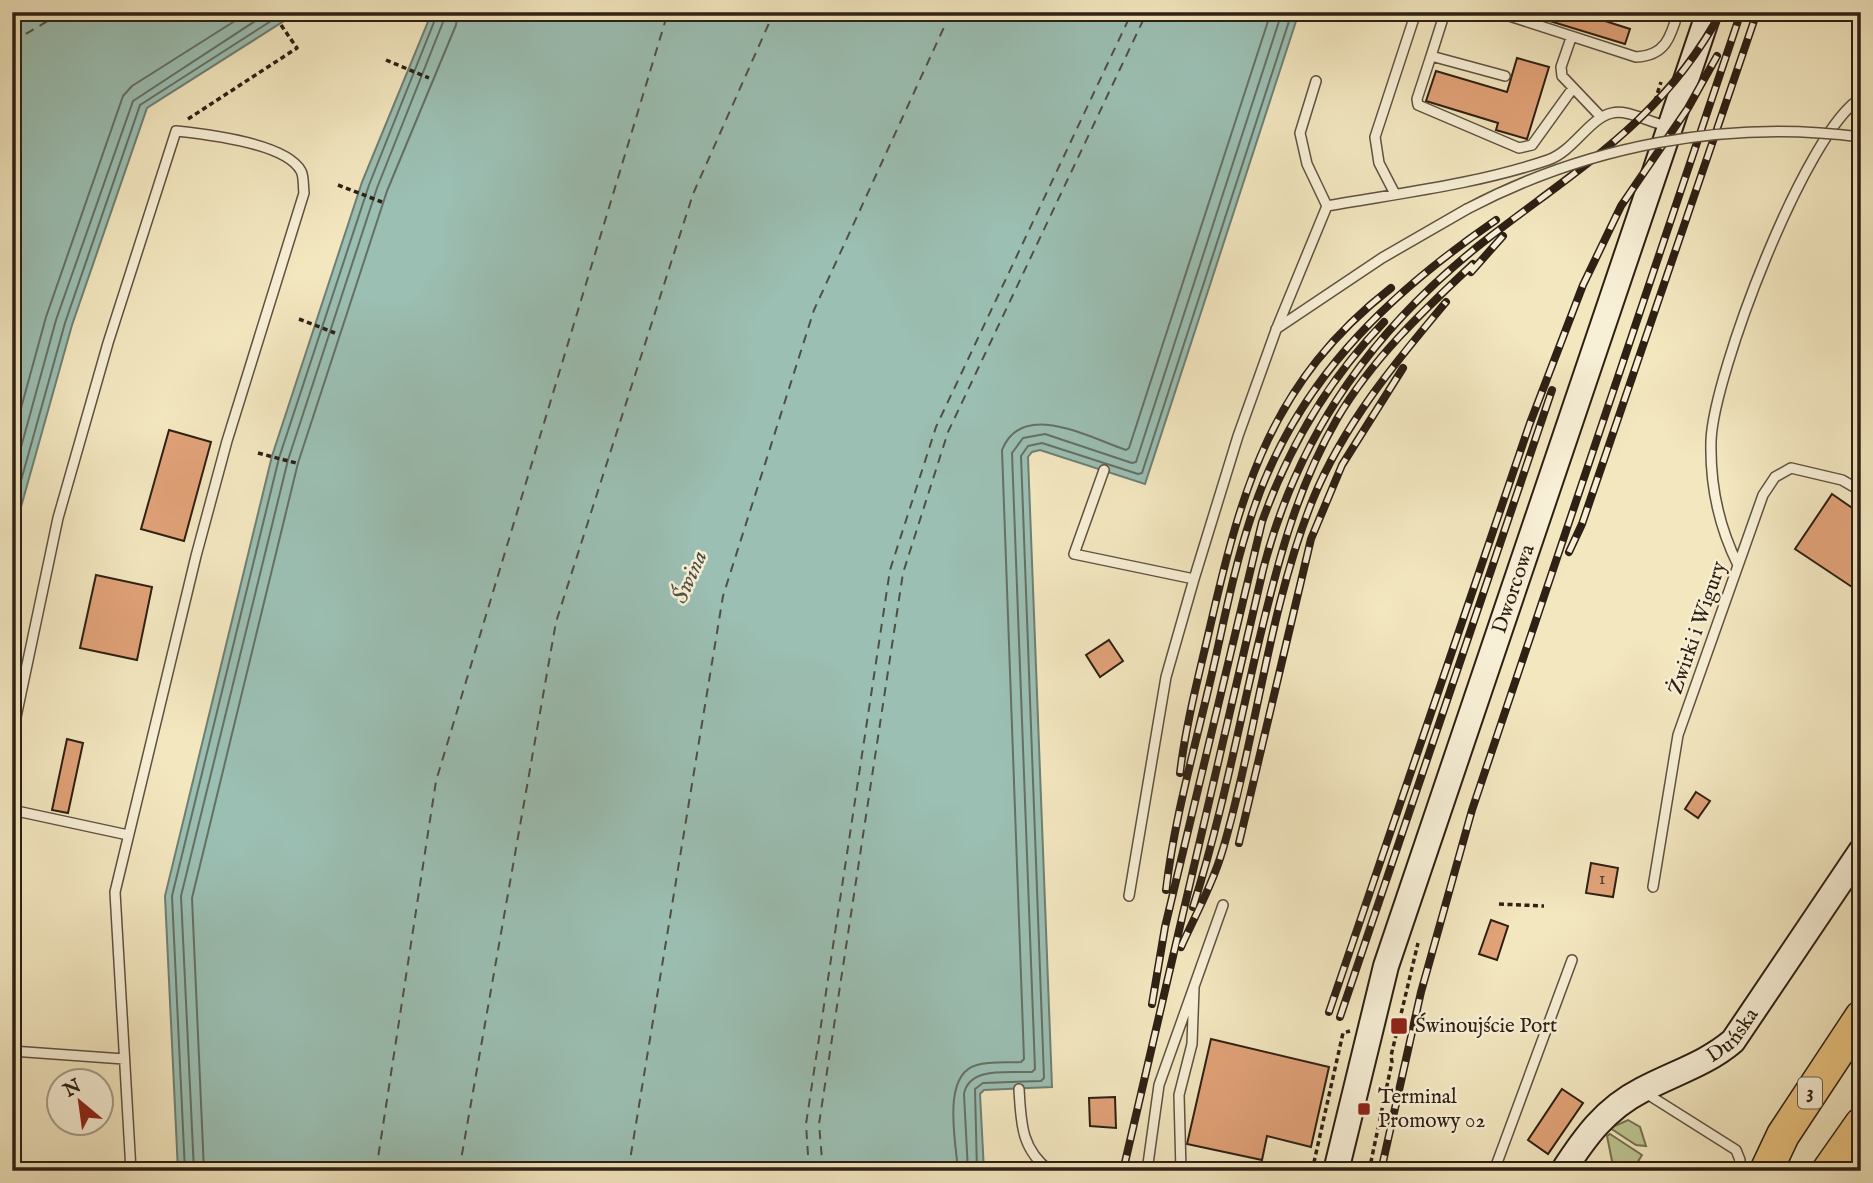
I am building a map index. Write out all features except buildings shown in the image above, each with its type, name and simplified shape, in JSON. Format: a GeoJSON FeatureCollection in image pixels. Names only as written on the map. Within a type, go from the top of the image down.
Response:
{"type":"FeatureCollection","features":[{"type":"Feature","properties":{"kind":"highway","name":"3"},"geometry":{"type":"LineString","coordinates":[[1766,1171],[1783,1135],[1861,1017]]}},
{"type":"Feature","properties":{"kind":"highway"},"geometry":{"type":"LineString","coordinates":[[1828,1171],[1861,1124]]}},
{"type":"Feature","properties":{"kind":"street","name":"Dworcowa"},"geometry":{"type":"LineString","coordinates":[[1336,1171],[1386,966],[1709,12]]}},
{"type":"Feature","properties":{"kind":"street","name":"Duńska"},"geometry":{"type":"LineString","coordinates":[[1563,1171],[1591,1128],[1617,1105],[1641,1090],[1707,1061],[1733,1041],[1861,851]]}},
{"type":"Feature","properties":{"kind":"lane"},"geometry":{"type":"LineString","coordinates":[[1395,194],[1379,163],[1375,137],[1416,12]]}},
{"type":"Feature","properties":{"kind":"lane"},"geometry":{"type":"LineString","coordinates":[[1445,12],[1417,99],[1418,105],[1519,148],[1532,145],[1573,88]]}},
{"type":"Feature","properties":{"kind":"lane"},"geometry":{"type":"LineString","coordinates":[[1497,12],[1636,57],[1647,57],[1669,42],[1678,12]]}},
{"type":"Feature","properties":{"kind":"lane"},"geometry":{"type":"LineString","coordinates":[[1571,38],[1561,67],[1562,76],[1601,117]]}},
{"type":"Feature","properties":{"kind":"lane"},"geometry":{"type":"LineString","coordinates":[[1431,55],[1505,76]]}},
{"type":"Feature","properties":{"kind":"lane"},"geometry":{"type":"LineString","coordinates":[[1129,896],[1166,677],[1194,579],[1238,436],[1276,330],[1327,206],[1307,164],[1300,133],[1316,81]]}},
{"type":"Feature","properties":{"kind":"lane"},"geometry":{"type":"LineString","coordinates":[[1738,565],[1722,529],[1714,489],[1711,440],[1719,390],[1748,301],[1816,151],[1839,117],[1861,98]]}},
{"type":"Feature","properties":{"kind":"lane"},"geometry":{"type":"LineString","coordinates":[[1327,206],[1489,177],[1551,159],[1573,146],[1601,117],[1613,113],[1628,113],[1649,123],[1671,127]]}},
{"type":"Feature","properties":{"kind":"lane"},"geometry":{"type":"LineString","coordinates":[[12,736],[58,518],[108,343],[176,131],[215,136],[290,159],[302,172],[304,193],[227,442],[115,892],[131,1171]]}},
{"type":"Feature","properties":{"kind":"lane"},"geometry":{"type":"LineString","coordinates":[[1276,330],[1382,258],[1467,209],[1553,170],[1646,145],[1750,133],[1806,132],[1861,138]]}},
{"type":"Feature","properties":{"kind":"lane","name":"Żwirki i Wigury"},"geometry":{"type":"LineString","coordinates":[[1653,887],[1678,735],[1763,495],[1775,477],[1791,468],[1817,471],[1842,480],[1861,491]]}},
{"type":"Feature","properties":{"kind":"lane"},"geometry":{"type":"LineString","coordinates":[[1104,470],[1074,554],[1194,579]]}},
{"type":"Feature","properties":{"kind":"lane"},"geometry":{"type":"LineString","coordinates":[[12,810],[128,835]]}},
{"type":"Feature","properties":{"kind":"lane"},"geometry":{"type":"LineString","coordinates":[[1147,1171],[1159,1085],[1194,979],[1223,905]]}},
{"type":"Feature","properties":{"kind":"lane"},"geometry":{"type":"LineString","coordinates":[[1494,1171],[1572,960]]}},
{"type":"Feature","properties":{"kind":"lane"},"geometry":{"type":"LineString","coordinates":[[1181,1171],[1179,1095],[1194,1029],[1194,979]]}},
{"type":"Feature","properties":{"kind":"lane"},"geometry":{"type":"LineString","coordinates":[[12,1051],[124,1059]]}},
{"type":"Feature","properties":{"kind":"lane"},"geometry":{"type":"LineString","coordinates":[[1019,1089],[1021,1132],[1034,1159],[1050,1171]]}},
{"type":"Feature","properties":{"kind":"lane"},"geometry":{"type":"LineString","coordinates":[[1641,1090],[1736,1150],[1740,1160],[1736,1171]]}},
{"type":"Feature","properties":{"kind":"path"},"geometry":{"type":"LineString","coordinates":[[176,131],[180,125],[298,48],[281,25]]}},
{"type":"Feature","properties":{"kind":"path"},"geometry":{"type":"LineString","coordinates":[[386,60],[429,78]]}},
{"type":"Feature","properties":{"kind":"path"},"geometry":{"type":"LineString","coordinates":[[338,185],[382,202]]}},
{"type":"Feature","properties":{"kind":"path"},"geometry":{"type":"LineString","coordinates":[[299,319],[335,333]]}},
{"type":"Feature","properties":{"kind":"path"},"geometry":{"type":"LineString","coordinates":[[258,453],[296,463]]}},
{"type":"Feature","properties":{"kind":"path"},"geometry":{"type":"LineString","coordinates":[[1499,904],[1544,906]]}},
{"type":"Feature","properties":{"kind":"path"},"geometry":{"type":"LineString","coordinates":[[1369,1171],[1392,1062],[1391,1056],[1418,940]]}},
{"type":"Feature","properties":{"kind":"green space"},"geometry":{"type":"Polygon","coordinates":[[[1628,1120],[1640,1127],[1646,1146],[1636,1145],[1610,1128],[1628,1120]]]}},
{"type":"Feature","properties":{"kind":"green space"},"geometry":{"type":"Polygon","coordinates":[[[1610,1134],[1642,1155],[1632,1171],[1614,1171],[1607,1136],[1610,1134]]]}},
{"type":"Feature","properties":{"kind":"water"},"geometry":{"type":"Polygon","coordinates":[[[12,12],[298,12],[147,108],[72,325],[12,539],[12,12]]]}},
{"type":"Feature","properties":{"kind":"water","name":"Świna"},"geometry":{"type":"Polygon","coordinates":[[[432,12],[1299,12],[1145,484],[1040,450],[1032,452],[1028,457],[1052,1087],[984,1090],[980,1094],[984,1171],[178,1171],[165,896],[272,456],[362,182],[432,12]]]}},
{"type":"Feature","properties":{"kind":"ferry route"},"geometry":{"type":"LineString","coordinates":[[12,42],[63,12]]}},
{"type":"Feature","properties":{"kind":"ferry route"},"geometry":{"type":"LineString","coordinates":[[376,1171],[436,781],[668,12]]}},
{"type":"Feature","properties":{"kind":"ferry route"},"geometry":{"type":"LineString","coordinates":[[459,1171],[556,622],[693,194],[774,12]]}},
{"type":"Feature","properties":{"kind":"ferry route"},"geometry":{"type":"LineString","coordinates":[[633,1171],[631,1154],[723,596],[814,310],[951,12]]}},
{"type":"Feature","properties":{"kind":"ferry route"},"geometry":{"type":"LineString","coordinates":[[809,1171],[806,1124],[890,570],[936,427],[1132,12]]}},
{"type":"Feature","properties":{"kind":"ferry route"},"geometry":{"type":"LineString","coordinates":[[823,1171],[819,1124],[903,573],[948,432],[1147,12]]}},
{"type":"Feature","properties":{"kind":"railway"},"geometry":{"type":"LineString","coordinates":[[1123,1171],[1263,570],[1278,519],[1321,426],[1378,343],[1412,306],[1491,236],[1589,162],[1648,111],[1699,49],[1721,12]]}},
{"type":"Feature","properties":{"kind":"railway"},"geometry":{"type":"LineString","coordinates":[[1381,1171],[1421,992],[1472,810],[1741,12]]}},
{"type":"Feature","properties":{"kind":"railway"},"geometry":{"type":"LineString","coordinates":[[1569,552],[1582,524],[1757,12]]}},
{"type":"Feature","properties":{"kind":"railway"},"geometry":{"type":"LineString","coordinates":[[1329,1012],[1530,423],[1583,285],[1621,206],[1688,108],[1717,56]]}},
{"type":"Feature","properties":{"kind":"railway"},"geometry":{"type":"LineString","coordinates":[[1166,890],[1179,812],[1234,578],[1251,517],[1269,469],[1292,425],[1318,385],[1348,348],[1417,280],[1496,220]]}},
{"type":"Feature","properties":{"kind":"railway"},"geometry":{"type":"LineString","coordinates":[[1471,272],[1503,236]]}},
{"type":"Feature","properties":{"kind":"railway"},"geometry":{"type":"LineString","coordinates":[[1193,907],[1220,811],[1272,589],[1288,531],[1309,474],[1337,419],[1366,376],[1417,318],[1473,264]]}},
{"type":"Feature","properties":{"kind":"railway"},"geometry":{"type":"LineString","coordinates":[[1180,773],[1193,699],[1222,576],[1250,483],[1268,440],[1290,399],[1317,361],[1350,324],[1391,288]]}},
{"type":"Feature","properties":{"kind":"railway"},"geometry":{"type":"LineString","coordinates":[[1181,947],[1223,849],[1285,585],[1313,499],[1355,420],[1389,372],[1446,302]]}},
{"type":"Feature","properties":{"kind":"railway"},"geometry":{"type":"LineString","coordinates":[[1152,1004],[1165,927],[1262,522],[1285,467],[1312,415],[1345,367],[1384,322]]}},
{"type":"Feature","properties":{"kind":"railway"},"geometry":{"type":"LineString","coordinates":[[1239,843],[1311,539],[1342,465],[1403,368]]}},
{"type":"Feature","properties":{"kind":"railway"},"geometry":{"type":"LineString","coordinates":[[1340,1017],[1552,390]]}},
{"type":"Feature","properties":{"kind":"place","name":"Świnoujście Port"},"geometry":{"type":"Point","coordinates":[1399,1026]}},
{"type":"Feature","properties":{"kind":"place","name":"Terminal Promowy 02"},"geometry":{"type":"Point","coordinates":[1364,1109]}}]}
